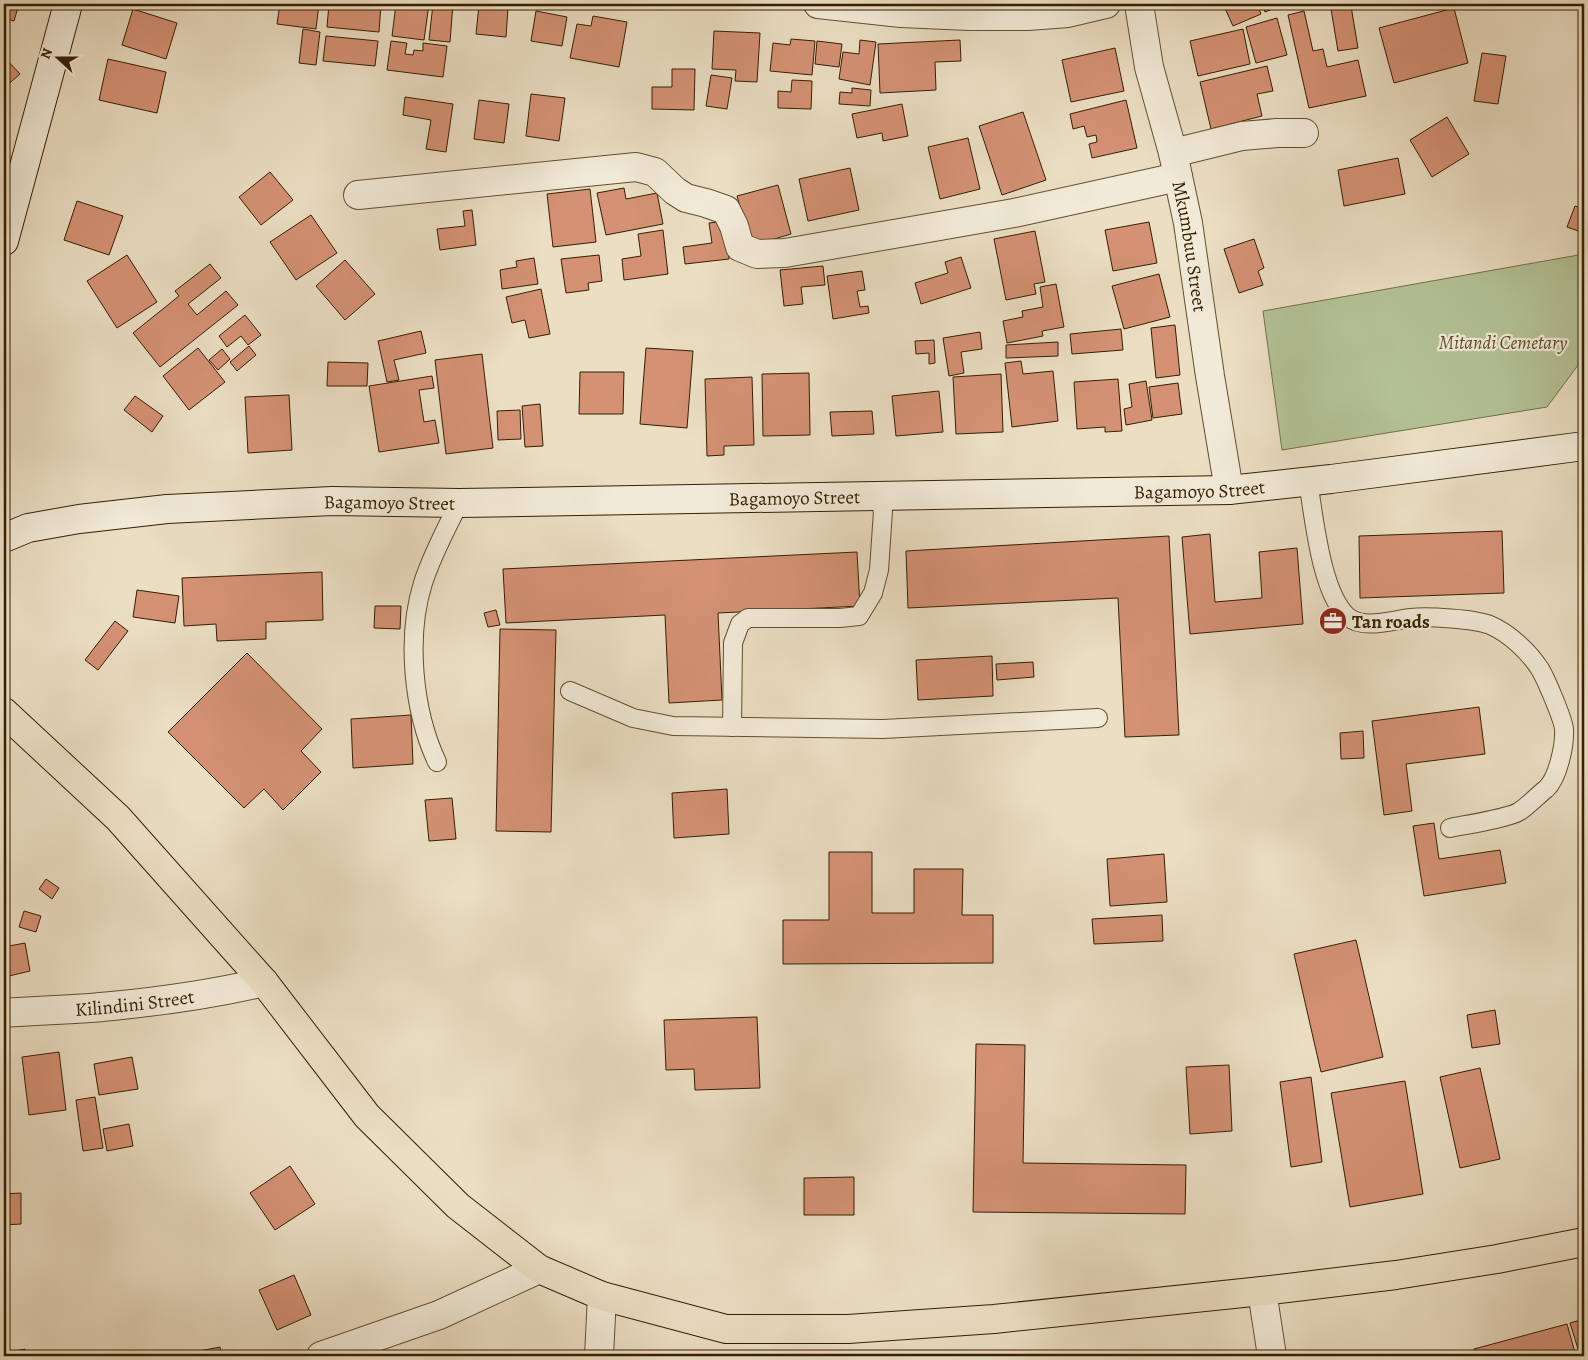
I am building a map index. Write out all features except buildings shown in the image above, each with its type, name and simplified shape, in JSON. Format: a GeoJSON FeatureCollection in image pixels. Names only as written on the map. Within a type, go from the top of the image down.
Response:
{"type":"FeatureCollection","features":[{"type":"Feature","properties":{"kind":"highway"},"geometry":{"type":"LineString","coordinates":[[4,712],[118,818],[264,982],[367,1116],[458,1206],[539,1269],[602,1296],[726,1329],[839,1329],[994,1319],[1262,1291],[1405,1273],[1497,1259],[1584,1242]]}},
{"type":"Feature","properties":{"kind":"street"},"geometry":{"type":"LineString","coordinates":[[4,241],[68,4]]}},
{"type":"Feature","properties":{"kind":"street"},"geometry":{"type":"LineString","coordinates":[[818,4],[901,13],[988,16],[1068,13],[1106,4]]}},
{"type":"Feature","properties":{"kind":"street","name":"Mkumbuu Street"},"geometry":{"type":"LineString","coordinates":[[1139,4],[1149,67],[1176,165],[1188,223],[1229,490]]}},
{"type":"Feature","properties":{"kind":"street"},"geometry":{"type":"LineString","coordinates":[[358,195],[636,167],[654,172],[675,191],[686,198],[726,210],[734,226],[740,246],[757,254],[785,252],[1014,213],[1176,165],[1242,136],[1304,133]]}},
{"type":"Feature","properties":{"kind":"street","name":"Bagamoyo Street"},"geometry":{"type":"LineString","coordinates":[[4,538],[28,528],[79,519],[167,508],[332,501],[459,503],[1229,490],[1583,449]]}},
{"type":"Feature","properties":{"kind":"street","name":"Kilindini Street"},"geometry":{"type":"LineString","coordinates":[[4,1013],[161,1001],[219,992],[264,982]]}},
{"type":"Feature","properties":{"kind":"street"},"geometry":{"type":"LineString","coordinates":[[321,1356],[439,1315],[539,1269]]}},
{"type":"Feature","properties":{"kind":"street"},"geometry":{"type":"LineString","coordinates":[[1262,1291],[1272,1356]]}},
{"type":"Feature","properties":{"kind":"street"},"geometry":{"type":"LineString","coordinates":[[599,1356],[602,1296]]}},
{"type":"Feature","properties":{"kind":"lane"},"geometry":{"type":"LineString","coordinates":[[1308,482],[1322,561],[1340,609],[1350,619],[1368,624],[1413,618],[1449,618],[1489,624],[1518,644],[1536,663],[1545,678],[1564,728],[1561,758],[1550,785],[1518,813],[1450,828]]}},
{"type":"Feature","properties":{"kind":"lane"},"geometry":{"type":"LineString","coordinates":[[732,727],[733,643],[740,624],[748,618],[840,618],[859,616],[866,608],[873,593],[879,570],[883,511],[878,496]]}},
{"type":"Feature","properties":{"kind":"lane"},"geometry":{"type":"LineString","coordinates":[[438,762],[432,750],[416,687],[414,641],[419,600],[424,582],[441,538],[459,503]]}},
{"type":"Feature","properties":{"kind":"lane"},"geometry":{"type":"LineString","coordinates":[[570,690],[633,718],[673,726],[882,729],[1098,718]]}},
{"type":"Feature","properties":{"kind":"green space","name":"Mitandi Cemetary"},"geometry":{"type":"Polygon","coordinates":[[[1584,254],[1584,357],[1547,407],[1282,450],[1263,311],[1584,254]]]}},
{"type":"Feature","properties":{"kind":"place","name":"Tan roads"},"geometry":{"type":"Point","coordinates":[1333,621]}}]}
